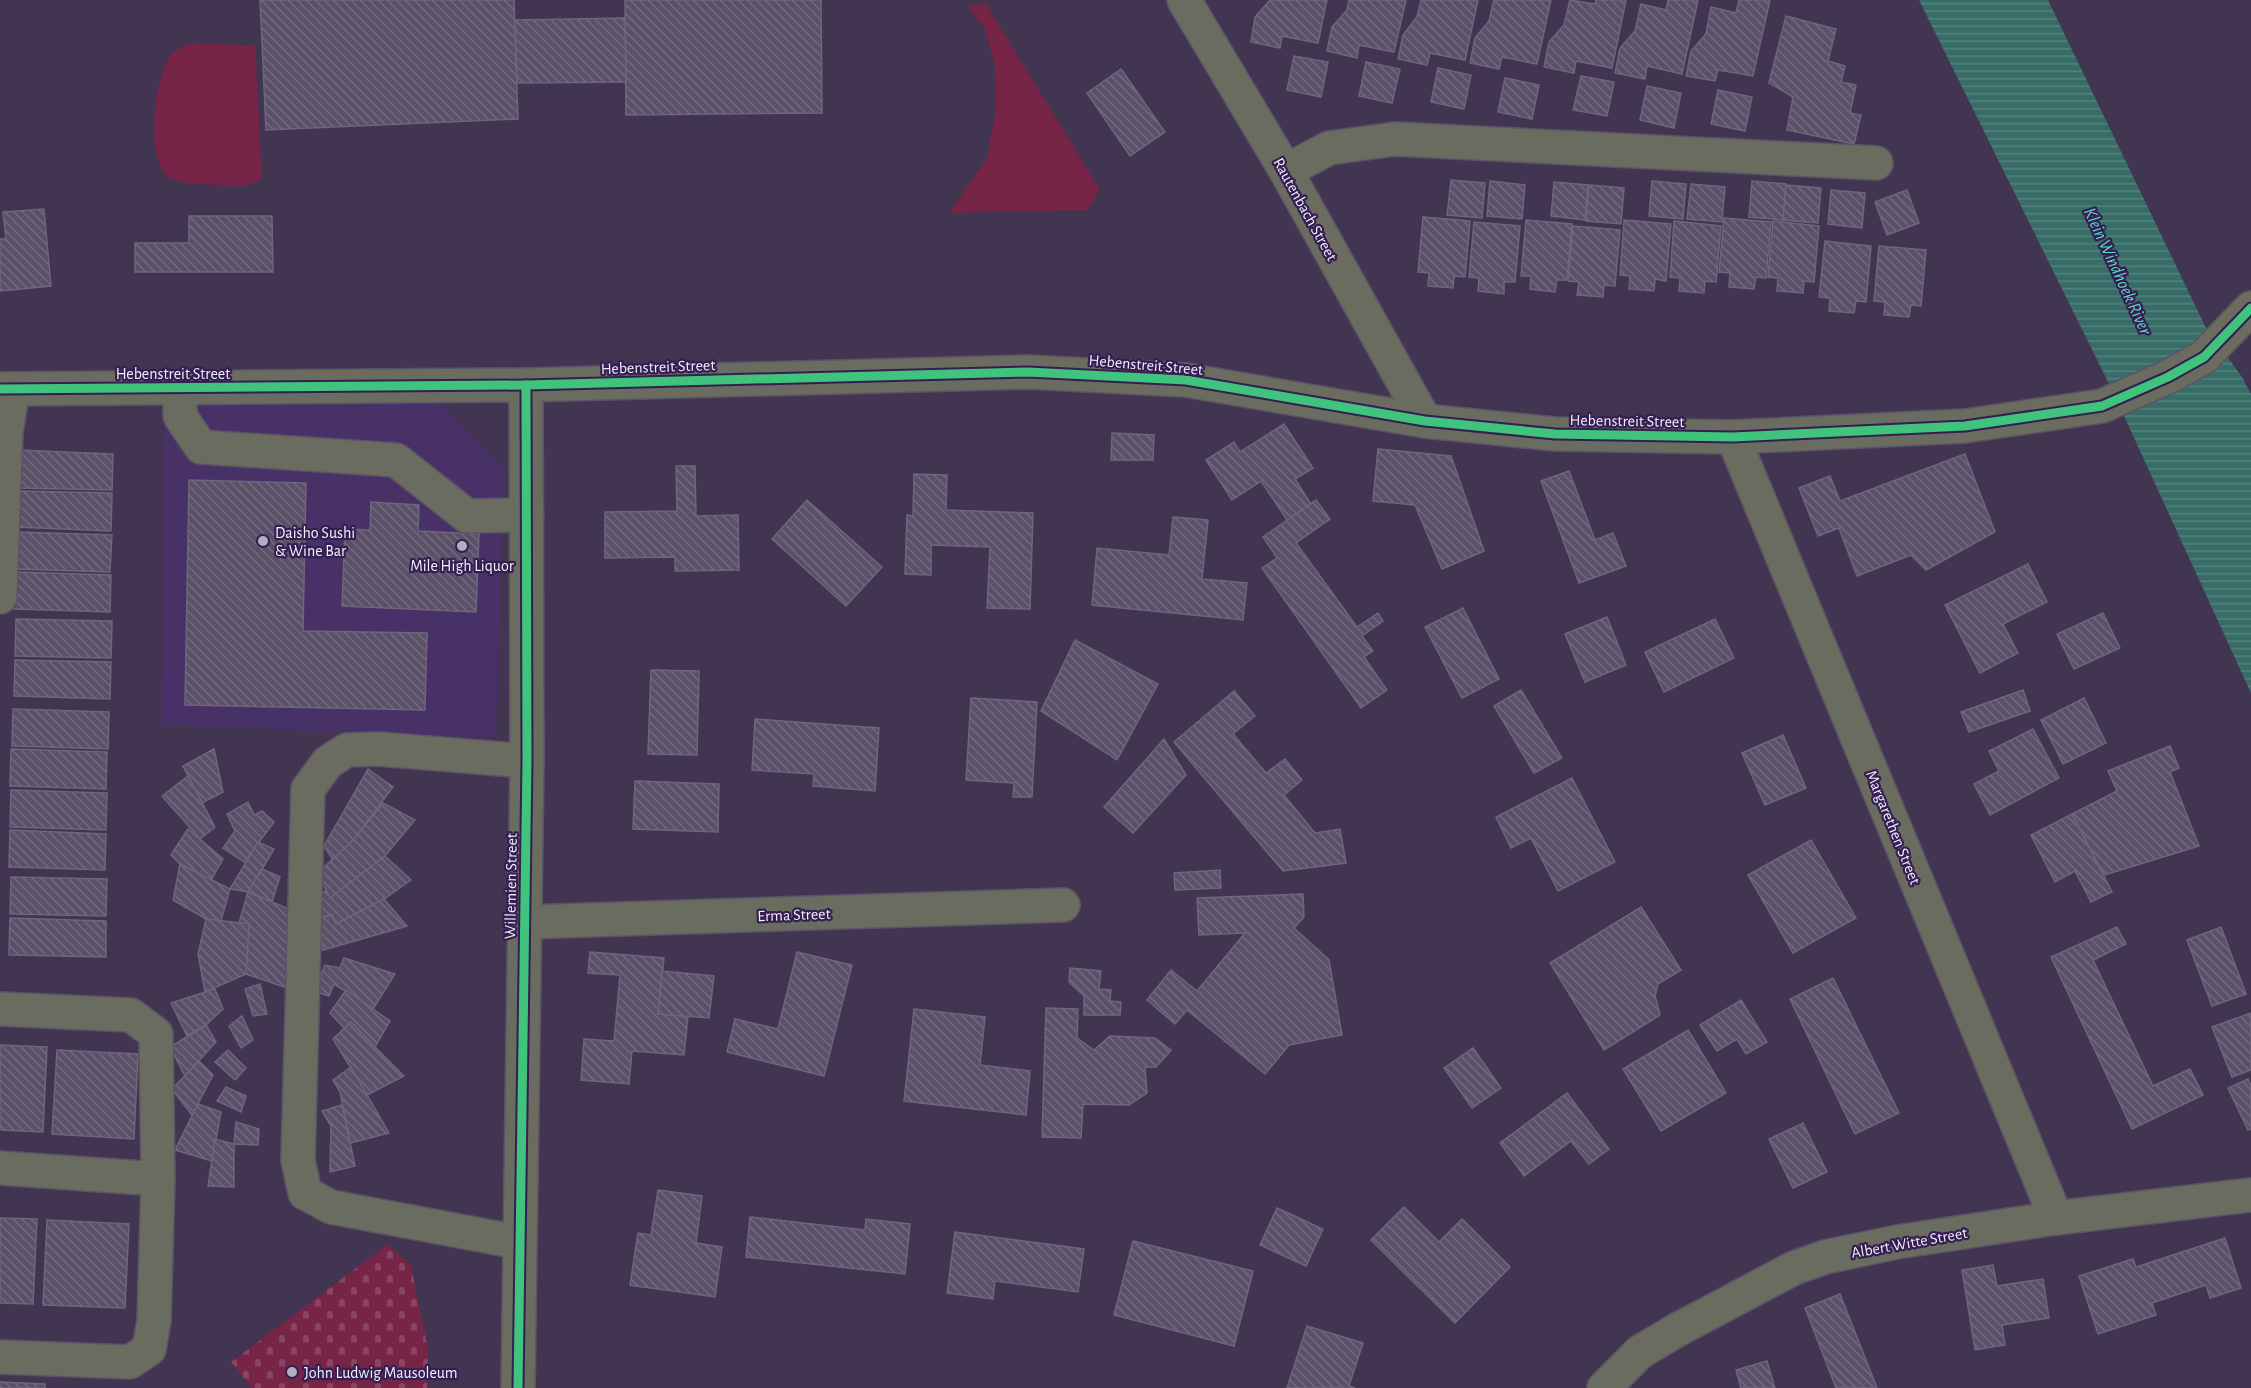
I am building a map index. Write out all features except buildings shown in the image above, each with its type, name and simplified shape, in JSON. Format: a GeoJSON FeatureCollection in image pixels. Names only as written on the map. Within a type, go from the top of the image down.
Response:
{"type":"FeatureCollection","features":[{"type":"Feature","properties":{"kind":"street","name":"Rautenbach Street"},"geometry":{"type":"LineString","coordinates":[[1184,0],[1286,171],[1425,421]]}},
{"type":"Feature","properties":{"kind":"street"},"geometry":{"type":"LineString","coordinates":[[1286,171],[1329,148],[1395,138],[1876,163]]}},
{"type":"Feature","properties":{"kind":"street","name":"Hebenstreit Street"},"geometry":{"type":"LineString","coordinates":[[6,389],[526,385],[1028,372],[1186,380],[1425,421],[1555,434],[1733,437],[1965,426],[2102,406],[2168,377],[2204,357],[2251,308]]}},
{"type":"Feature","properties":{"kind":"street","name":"Willemien Street"},"geometry":{"type":"LineString","coordinates":[[518,1388],[518,1242],[527,761],[526,385]]}},
{"type":"Feature","properties":{"kind":"street"},"geometry":{"type":"LineString","coordinates":[[180,388],[180,417],[201,447],[396,460],[467,516],[527,515]]}},
{"type":"Feature","properties":{"kind":"street"},"geometry":{"type":"LineString","coordinates":[[0,597],[6,389]]}},
{"type":"Feature","properties":{"kind":"street","name":"Margarethen Street"},"geometry":{"type":"LineString","coordinates":[[1733,437],[2056,1218]]}},
{"type":"Feature","properties":{"kind":"street"},"geometry":{"type":"LineString","coordinates":[[518,1242],[331,1207],[305,1193],[298,1160],[308,789],[328,762],[347,750],[378,749],[527,761]]}},
{"type":"Feature","properties":{"kind":"street","name":"Erma Street"},"geometry":{"type":"LineString","coordinates":[[525,922],[1063,905]]}},
{"type":"Feature","properties":{"kind":"street"},"geometry":{"type":"LineString","coordinates":[[0,1009],[131,1015],[156,1034],[158,1179],[154,1321],[149,1349],[130,1362],[0,1357]]}},
{"type":"Feature","properties":{"kind":"street"},"geometry":{"type":"LineString","coordinates":[[0,1168],[158,1179]]}},
{"type":"Feature","properties":{"kind":"street","name":"Albert Witte Street"},"geometry":{"type":"LineString","coordinates":[[1604,1388],[1640,1352],[1794,1268],[1825,1257],[1898,1242],[2056,1218],[2251,1195]]}},
{"type":"Feature","properties":{"kind":"shaded area"},"geometry":{"type":"Polygon","coordinates":[[[205,404],[441,404],[503,467],[496,738],[162,725],[164,408],[205,404]]]}},
{"type":"Feature","properties":{"kind":"green space"},"geometry":{"type":"Polygon","coordinates":[[[985,2],[1100,190],[1087,210],[949,213],[987,158],[996,107],[995,68],[985,28],[968,8],[985,2]]]}},
{"type":"Feature","properties":{"kind":"green space"},"geometry":{"type":"Polygon","coordinates":[[[191,43],[255,46],[262,179],[257,182],[246,185],[185,183],[168,177],[161,168],[156,154],[154,136],[154,117],[160,80],[171,55],[191,43]]]}},
{"type":"Feature","properties":{"kind":"green space"},"geometry":{"type":"Polygon","coordinates":[[[388,1244],[411,1266],[428,1349],[427,1388],[252,1388],[231,1362],[388,1244]]]}},
{"type":"Feature","properties":{"kind":"water","name":"Klein Windhoek River"},"geometry":{"type":"Polygon","coordinates":[[[1919,0],[2048,0],[2205,326],[2242,377],[2251,394],[2251,693],[2114,394],[1919,0]]]}},
{"type":"Feature","properties":{"kind":"cycle path"},"geometry":{"type":"LineString","coordinates":[[0,389],[526,385],[1028,372],[1186,380],[1425,421],[1555,434],[1733,437],[1965,426],[2102,406],[2168,377],[2204,357],[2251,308]]}},
{"type":"Feature","properties":{"kind":"cycle path"},"geometry":{"type":"LineString","coordinates":[[518,1388],[527,761],[526,385]]}},
{"type":"Feature","properties":{"kind":"place","name":"Daisho Sushi & Wine Bar"},"geometry":{"type":"Point","coordinates":[263,541]}},
{"type":"Feature","properties":{"kind":"place","name":"Mile High Liquor"},"geometry":{"type":"Point","coordinates":[462,546]}},
{"type":"Feature","properties":{"kind":"place","name":"John Ludwig Mausoleum"},"geometry":{"type":"Point","coordinates":[292,1372]}}]}
